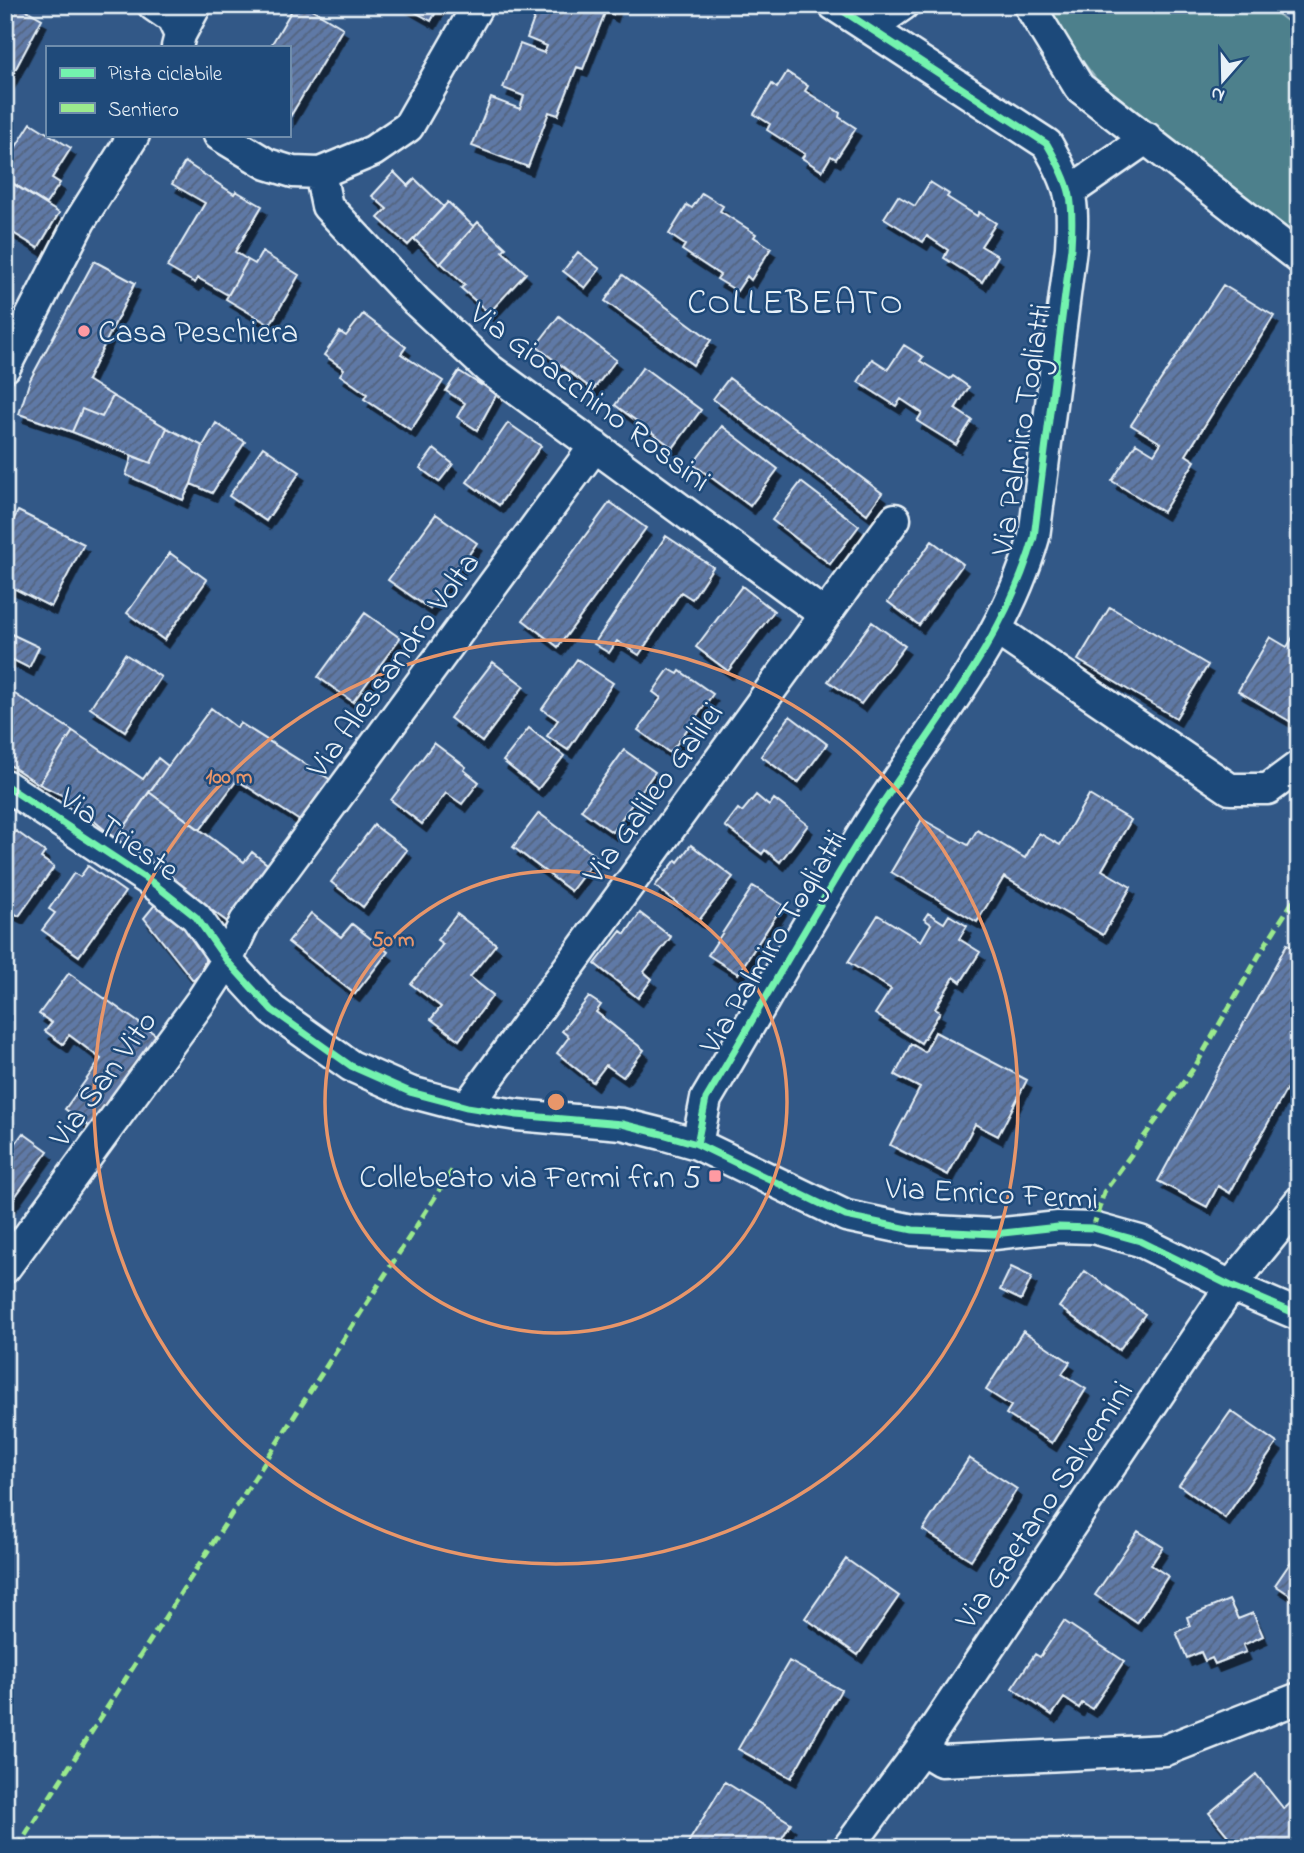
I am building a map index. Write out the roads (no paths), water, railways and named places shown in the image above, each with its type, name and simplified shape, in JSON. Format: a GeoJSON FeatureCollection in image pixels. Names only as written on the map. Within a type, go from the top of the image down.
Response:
{"type":"FeatureCollection","features":[{"type":"Feature","properties":{"kind":"street"},"geometry":{"type":"LineString","coordinates":[[153,5],[172,18],[179,41]]}},
{"type":"Feature","properties":{"kind":"street"},"geometry":{"type":"LineString","coordinates":[[179,41],[196,5]]}},
{"type":"Feature","properties":{"kind":"street"},"geometry":{"type":"LineString","coordinates":[[221,136],[267,164],[293,172],[320,173],[373,151],[408,127],[478,5]]}},
{"type":"Feature","properties":{"kind":"street","name":"Via Palmiro Togliatti"},"geometry":{"type":"LineString","coordinates":[[696,1144],[706,1099],[873,818],[997,630],[1024,570],[1034,537],[1071,248],[1073,209],[1065,175],[1047,144],[834,5]]}},
{"type":"Feature","properties":{"kind":"street"},"geometry":{"type":"LineString","coordinates":[[870,28],[903,5]]}},
{"type":"Feature","properties":{"kind":"street"},"geometry":{"type":"LineString","coordinates":[[1029,5],[1079,87],[1299,258]]}},
{"type":"Feature","properties":{"kind":"street"},"geometry":{"type":"LineString","coordinates":[[9,347],[80,221],[133,136]]}},
{"type":"Feature","properties":{"kind":"street"},"geometry":{"type":"LineString","coordinates":[[1069,192],[1147,138]]}},
{"type":"Feature","properties":{"kind":"street","name":"Via Gioacchino Rossini"},"geometry":{"type":"LineString","coordinates":[[320,173],[327,206],[416,301],[489,369],[825,615]]}},
{"type":"Feature","properties":{"kind":"street","name":"Via Alessandro Volta"},"geometry":{"type":"LineString","coordinates":[[227,961],[245,922],[595,446]]}},
{"type":"Feature","properties":{"kind":"street","name":"Via Galileo Galilei"},"geometry":{"type":"LineString","coordinates":[[467,1107],[895,519]]}},
{"type":"Feature","properties":{"kind":"street"},"geometry":{"type":"LineString","coordinates":[[997,630],[1230,789],[1268,789],[1299,766]]}},
{"type":"Feature","properties":{"kind":"street","name":"Via Trieste"},"geometry":{"type":"LineString","coordinates":[[5,785],[153,884],[196,918],[227,961]]}},
{"type":"Feature","properties":{"kind":"street","name":"Via Enrico Fermi"},"geometry":{"type":"LineString","coordinates":[[227,961],[272,1010],[351,1066],[410,1092],[467,1107],[517,1115],[622,1124],[662,1134],[696,1144],[846,1216],[913,1230],[994,1234],[1058,1227],[1093,1228],[1140,1241],[1231,1286],[1299,1315]]}},
{"type":"Feature","properties":{"kind":"street","name":"Via San Vito"},"geometry":{"type":"LineString","coordinates":[[5,1268],[193,1012],[227,961]]}},
{"type":"Feature","properties":{"kind":"street","name":"Via Palmiro Togliatti"},"geometry":{"type":"LineString","coordinates":[[662,1134],[706,1099]]}},
{"type":"Feature","properties":{"kind":"street","name":"Via Gaetano Salvemini"},"geometry":{"type":"LineString","coordinates":[[848,1848],[921,1749],[1231,1286],[1299,1202]]}},
{"type":"Feature","properties":{"kind":"street"},"geometry":{"type":"LineString","coordinates":[[921,1749],[941,1761],[1166,1750],[1299,1698]]}},
{"type":"Feature","properties":{"kind":"place","name":"Casa Peschiera"},"geometry":{"type":"Point","coordinates":[84,331]}},
{"type":"Feature","properties":{"kind":"place","name":"Collebeato via Fermi fr.n 5"},"geometry":{"type":"Point","coordinates":[715,1176]}},
{"type":"Feature","properties":{"kind":"district","name":"COLLEBEATO"},"geometry":{"type":"Point","coordinates":[796,301]}}]}
